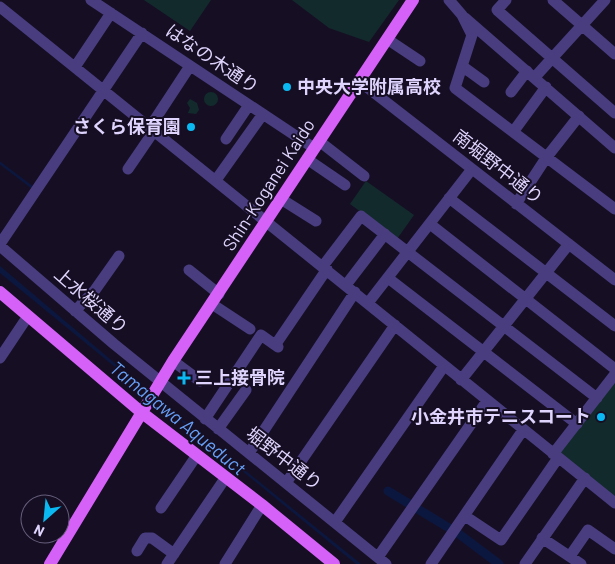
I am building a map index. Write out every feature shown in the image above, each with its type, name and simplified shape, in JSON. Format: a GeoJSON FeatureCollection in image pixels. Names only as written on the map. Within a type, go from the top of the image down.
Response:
{"type":"FeatureCollection","features":[{"type":"Feature","properties":{"kind":"main road","name":"Shin-Koganei Kaido"},"geometry":{"type":"LineString","coordinates":[[145,407],[173,361],[413,0]]}},
{"type":"Feature","properties":{"kind":"main road"},"geometry":{"type":"LineString","coordinates":[[0,292],[145,407],[197,455],[334,564]]}},
{"type":"Feature","properties":{"kind":"main road"},"geometry":{"type":"LineString","coordinates":[[50,564],[145,407]]}},
{"type":"Feature","properties":{"kind":"street","name":"はなの木通り"},"geometry":{"type":"LineString","coordinates":[[91,0],[249,105],[317,144],[364,176]]}},
{"type":"Feature","properties":{"kind":"street"},"geometry":{"type":"LineString","coordinates":[[449,0],[462,15],[615,148]]}},
{"type":"Feature","properties":{"kind":"street"},"geometry":{"type":"LineString","coordinates":[[506,0],[497,10],[615,113]]}},
{"type":"Feature","properties":{"kind":"street"},"geometry":{"type":"LineString","coordinates":[[553,0],[615,54]]}},
{"type":"Feature","properties":{"kind":"street"},"geometry":{"type":"LineString","coordinates":[[518,88],[531,74],[552,58],[605,0]]}},
{"type":"Feature","properties":{"kind":"street"},"geometry":{"type":"LineString","coordinates":[[0,6],[325,268],[486,401],[615,503]]}},
{"type":"Feature","properties":{"kind":"street"},"geometry":{"type":"LineString","coordinates":[[75,67],[110,13]]}},
{"type":"Feature","properties":{"kind":"street"},"geometry":{"type":"LineString","coordinates":[[462,15],[472,36],[454,88],[615,209]]}},
{"type":"Feature","properties":{"kind":"street"},"geometry":{"type":"LineString","coordinates":[[0,245],[142,34]]}},
{"type":"Feature","properties":{"kind":"street"},"geometry":{"type":"LineString","coordinates":[[387,39],[420,61]]}},
{"type":"Feature","properties":{"kind":"street"},"geometry":{"type":"LineString","coordinates":[[128,169],[190,66]]}},
{"type":"Feature","properties":{"kind":"street"},"geometry":{"type":"LineString","coordinates":[[462,66],[484,82]]}},
{"type":"Feature","properties":{"kind":"street","name":"南堀野中通り"},"geometry":{"type":"LineString","coordinates":[[359,81],[615,279]]}},
{"type":"Feature","properties":{"kind":"street"},"geometry":{"type":"LineString","coordinates":[[516,128],[546,87]]}},
{"type":"Feature","properties":{"kind":"street"},"geometry":{"type":"LineString","coordinates":[[226,140],[249,105]]}},
{"type":"Feature","properties":{"kind":"street"},"geometry":{"type":"LineString","coordinates":[[216,180],[263,114]]}},
{"type":"Feature","properties":{"kind":"street"},"geometry":{"type":"LineString","coordinates":[[516,204],[546,158],[579,116]]}},
{"type":"Feature","properties":{"kind":"street"},"geometry":{"type":"LineString","coordinates":[[307,159],[346,185]]}},
{"type":"Feature","properties":{"kind":"street"},"geometry":{"type":"LineString","coordinates":[[368,303],[472,170]]}},
{"type":"Feature","properties":{"kind":"street"},"geometry":{"type":"LineString","coordinates":[[450,198],[615,326]]}},
{"type":"Feature","properties":{"kind":"street"},"geometry":{"type":"LineString","coordinates":[[281,199],[316,221]]}},
{"type":"Feature","properties":{"kind":"street"},"geometry":{"type":"LineString","coordinates":[[206,419],[261,335],[278,344],[325,268],[361,216],[597,398]]}},
{"type":"Feature","properties":{"kind":"street"},"geometry":{"type":"LineString","coordinates":[[430,224],[615,369]]}},
{"type":"Feature","properties":{"kind":"street"},"geometry":{"type":"LineString","coordinates":[[249,453],[385,234]]}},
{"type":"Feature","properties":{"kind":"street"},"geometry":{"type":"LineString","coordinates":[[461,380],[569,244]]}},
{"type":"Feature","properties":{"kind":"street","name":"上水桜通り"},"geometry":{"type":"LineString","coordinates":[[0,245],[158,386]]}},
{"type":"Feature","properties":{"kind":"street"},"geometry":{"type":"LineString","coordinates":[[75,311],[95,290],[119,256]]}},
{"type":"Feature","properties":{"kind":"street"},"geometry":{"type":"LineString","coordinates":[[189,270],[215,299],[250,329]]}},
{"type":"Feature","properties":{"kind":"street"},"geometry":{"type":"LineString","coordinates":[[388,278],[576,424]]}},
{"type":"Feature","properties":{"kind":"street"},"geometry":{"type":"LineString","coordinates":[[0,358],[28,316]]}},
{"type":"Feature","properties":{"kind":"street"},"geometry":{"type":"LineString","coordinates":[[286,482],[394,325]]}},
{"type":"Feature","properties":{"kind":"street"},"geometry":{"type":"LineString","coordinates":[[173,361],[200,380]]}},
{"type":"Feature","properties":{"kind":"street"},"geometry":{"type":"LineString","coordinates":[[335,522],[444,366]]}},
{"type":"Feature","properties":{"kind":"street"},"geometry":{"type":"LineString","coordinates":[[465,516],[501,540],[576,424],[615,374]]}},
{"type":"Feature","properties":{"kind":"street","name":"堀野中通り"},"geometry":{"type":"LineString","coordinates":[[158,386],[206,419],[382,561]]}},
{"type":"Feature","properties":{"kind":"street"},"geometry":{"type":"LineString","coordinates":[[218,429],[241,404],[246,390]]}},
{"type":"Feature","properties":{"kind":"street"},"geometry":{"type":"LineString","coordinates":[[382,561],[415,507],[486,401]]}},
{"type":"Feature","properties":{"kind":"street"},"geometry":{"type":"LineString","coordinates":[[431,564],[523,430]]}},
{"type":"Feature","properties":{"kind":"street"},"geometry":{"type":"LineString","coordinates":[[161,508],[197,455]]}},
{"type":"Feature","properties":{"kind":"street"},"geometry":{"type":"LineString","coordinates":[[136,551],[145,538],[152,538],[171,559],[226,477]]}},
{"type":"Feature","properties":{"kind":"street"},"geometry":{"type":"LineString","coordinates":[[525,564],[585,478]]}},
{"type":"Feature","properties":{"kind":"street"},"geometry":{"type":"LineString","coordinates":[[225,564],[262,505]]}},
{"type":"Feature","properties":{"kind":"street"},"geometry":{"type":"LineString","coordinates":[[542,538],[572,560],[588,530],[615,549]]}},
{"type":"Feature","properties":{"kind":"green space"},"geometry":{"type":"Polygon","coordinates":[[[144,0],[211,0],[190,31],[144,0]]]}},
{"type":"Feature","properties":{"kind":"green space"},"geometry":{"type":"Polygon","coordinates":[[[292,0],[399,0],[369,42],[329,28],[292,0]]]}},
{"type":"Feature","properties":{"kind":"green space"},"geometry":{"type":"Polygon","coordinates":[[[208,92],[214,92],[218,99],[214,106],[208,106],[204,102],[204,96],[208,92]]]}},
{"type":"Feature","properties":{"kind":"green space"},"geometry":{"type":"Polygon","coordinates":[[[190,99],[197,103],[199,110],[196,114],[188,113],[190,108],[187,103],[190,99]]]}},
{"type":"Feature","properties":{"kind":"green space"},"geometry":{"type":"Polygon","coordinates":[[[366,181],[414,215],[397,239],[350,204],[366,181]]]}},
{"type":"Feature","properties":{"kind":"green space","name":"小金井市テニスコート"},"geometry":{"type":"Polygon","coordinates":[[[615,380],[615,501],[557,454],[615,380]]]}},
{"type":"Feature","properties":{"kind":"water","name":"Tamagawa Aqueduct"},"geometry":{"type":"Polygon","coordinates":[[[0,266],[163,404],[361,564],[356,564],[0,273],[0,266]]]}},
{"type":"Feature","properties":{"kind":"waterway"},"geometry":{"type":"LineString","coordinates":[[0,163],[33,188]]}},
{"type":"Feature","properties":{"kind":"waterway"},"geometry":{"type":"LineString","coordinates":[[388,491],[459,534],[499,564]]}},
{"type":"Feature","properties":{"kind":"place","name":"中央大学附属高校"},"geometry":{"type":"Point","coordinates":[287,87]}},
{"type":"Feature","properties":{"kind":"place","name":"さくら保育園"},"geometry":{"type":"Point","coordinates":[191,127]}},
{"type":"Feature","properties":{"kind":"place","name":"三上接骨院"},"geometry":{"type":"Point","coordinates":[184,378]}},
{"type":"Feature","properties":{"kind":"place","name":"小金井市テニスコート"},"geometry":{"type":"Point","coordinates":[601,417]}}]}
